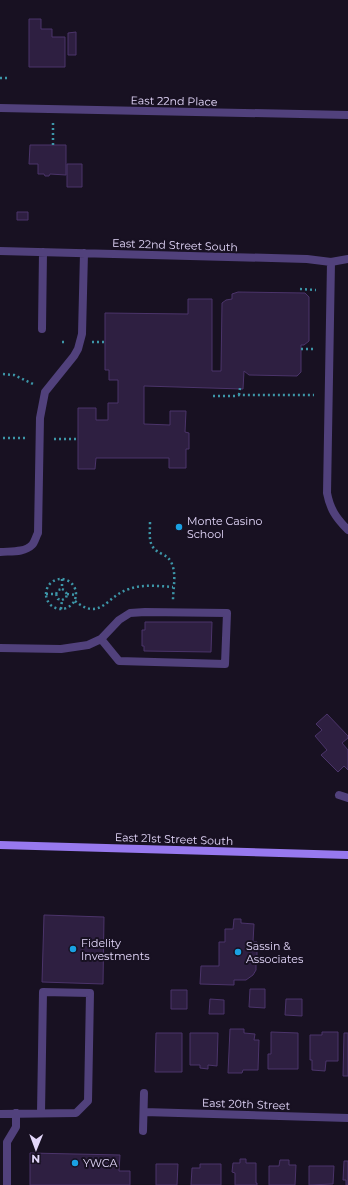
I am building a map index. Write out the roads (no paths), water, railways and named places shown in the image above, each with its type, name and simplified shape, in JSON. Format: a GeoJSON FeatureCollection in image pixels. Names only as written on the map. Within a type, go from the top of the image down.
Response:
{"type":"FeatureCollection","features":[{"type":"Feature","properties":{"kind":"main road","name":"East 21st Street South"},"geometry":{"type":"LineString","coordinates":[[0,845],[348,855]]}},
{"type":"Feature","properties":{"kind":"street","name":"East 22nd Place"},"geometry":{"type":"LineString","coordinates":[[0,108],[348,115]]}},
{"type":"Feature","properties":{"kind":"street","name":"East 22nd Street South"},"geometry":{"type":"LineString","coordinates":[[0,251],[307,259],[331,262],[348,259]]}},
{"type":"Feature","properties":{"kind":"street"},"geometry":{"type":"LineString","coordinates":[[42,329],[43,252]]}},
{"type":"Feature","properties":{"kind":"street"},"geometry":{"type":"LineString","coordinates":[[0,552],[16,551],[32,545],[38,533],[40,418],[45,392],[74,356],[78,349],[82,334],[84,253]]}},
{"type":"Feature","properties":{"kind":"street"},"geometry":{"type":"LineString","coordinates":[[331,262],[327,493],[330,507],[340,522],[348,530]]}},
{"type":"Feature","properties":{"kind":"street"},"geometry":{"type":"LineString","coordinates":[[0,648],[61,649],[88,645],[101,639],[120,620],[130,613],[227,613],[225,664],[118,661],[101,639]]}},
{"type":"Feature","properties":{"kind":"street"},"geometry":{"type":"LineString","coordinates":[[339,795],[348,798]]}},
{"type":"Feature","properties":{"kind":"street"},"geometry":{"type":"LineString","coordinates":[[0,1114],[76,1113],[88,1101],[90,993],[43,992],[41,1113]]}},
{"type":"Feature","properties":{"kind":"street"},"geometry":{"type":"LineString","coordinates":[[143,1131],[144,1093]]}},
{"type":"Feature","properties":{"kind":"street","name":"East 20th Street"},"geometry":{"type":"LineString","coordinates":[[144,1112],[348,1118]]}},
{"type":"Feature","properties":{"kind":"street"},"geometry":{"type":"LineString","coordinates":[[7,1185],[7,1142],[16,1127],[16,1113]]}},
{"type":"Feature","properties":{"kind":"place","name":"Monte Casino School"},"geometry":{"type":"Point","coordinates":[179,527]}},
{"type":"Feature","properties":{"kind":"place","name":"Fidelity Investments"},"geometry":{"type":"Point","coordinates":[73,949]}},
{"type":"Feature","properties":{"kind":"place","name":"Sassin & Associates"},"geometry":{"type":"Point","coordinates":[238,952]}},
{"type":"Feature","properties":{"kind":"place","name":"YWCA"},"geometry":{"type":"Point","coordinates":[75,1163]}}]}
